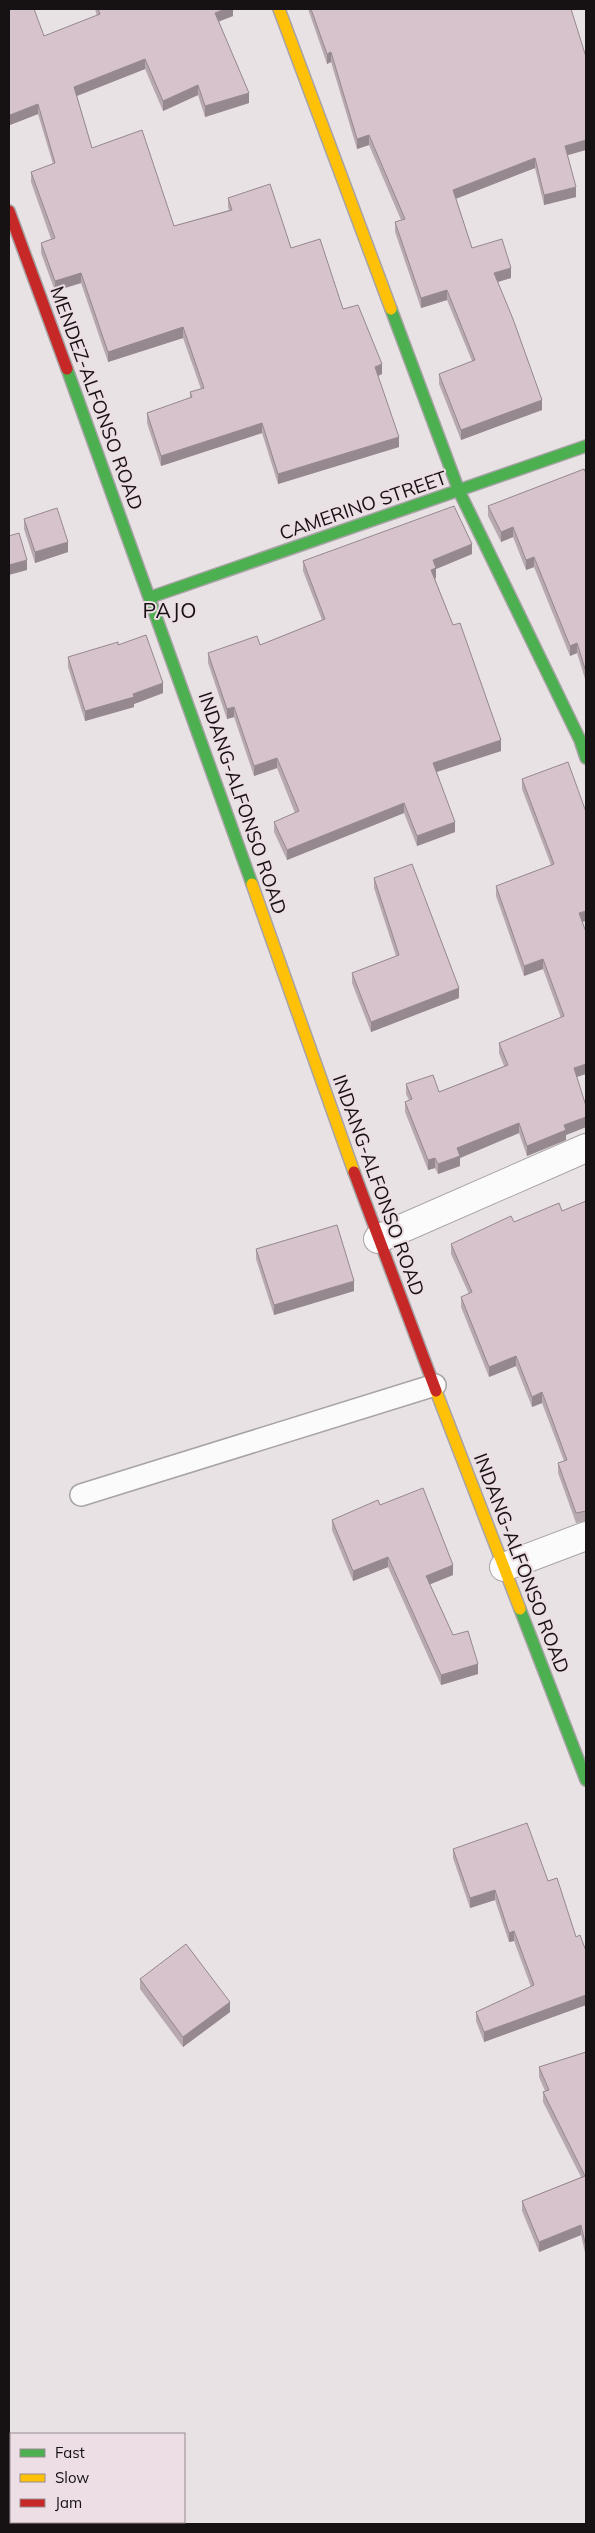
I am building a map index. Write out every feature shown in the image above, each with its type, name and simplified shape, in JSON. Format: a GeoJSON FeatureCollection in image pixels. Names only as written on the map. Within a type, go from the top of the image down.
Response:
{"type":"FeatureCollection","features":[{"type":"Feature","properties":{"kind":"main road"},"geometry":{"type":"LineString","coordinates":[[279,9],[459,491],[580,740],[586,758]]}},
{"type":"Feature","properties":{"kind":"main road","name":"MENDEZ-ALFONSO ROAD"},"geometry":{"type":"LineString","coordinates":[[9,211],[151,597]]}},
{"type":"Feature","properties":{"kind":"main road","name":"CAMERINO STREET"},"geometry":{"type":"LineString","coordinates":[[151,597],[586,446]]}},
{"type":"Feature","properties":{"kind":"main road","name":"INDANG-ALFONSO ROAD"},"geometry":{"type":"LineString","coordinates":[[151,597],[378,1239],[586,1780]]}},
{"type":"Feature","properties":{"kind":"street"},"geometry":{"type":"LineString","coordinates":[[378,1239],[586,1148]]}},
{"type":"Feature","properties":{"kind":"street"},"geometry":{"type":"LineString","coordinates":[[504,1567],[586,1536]]}},
{"type":"Feature","properties":{"kind":"lane"},"geometry":{"type":"LineString","coordinates":[[81,1495],[435,1385]]}},
{"type":"Feature","properties":{"kind":"building"},"geometry":{"type":"Polygon","coordinates":[[[9,9],[34,9],[44,36],[100,14],[98,9],[225,9],[215,13],[249,93],[205,106],[198,85],[163,101],[145,59],[74,87],[92,148],[142,130],[174,226],[232,210],[228,198],[270,184],[291,248],[320,239],[343,309],[358,305],[382,364],[375,367],[399,437],[278,474],[262,423],[161,456],[147,413],[192,397],[190,392],[204,388],[183,327],[108,352],[81,273],[55,281],[41,243],[55,238],[31,172],[55,163],[38,104],[10,115],[9,112],[9,9]]]}},
{"type":"Feature","properties":{"kind":"building"},"geometry":{"type":"Polygon","coordinates":[[[311,9],[571,9],[586,57],[586,140],[565,146],[576,187],[544,195],[535,158],[453,190],[472,248],[502,239],[511,268],[494,273],[513,319],[542,400],[461,430],[439,374],[475,360],[447,290],[421,298],[395,222],[405,219],[369,135],[357,139],[331,52],[327,54],[311,9]]]}},
{"type":"Feature","properties":{"kind":"building"},"geometry":{"type":"Polygon","coordinates":[[[584,469],[586,473],[586,672],[577,643],[570,646],[534,557],[526,560],[513,527],[501,532],[488,506],[584,469]]]}},
{"type":"Feature","properties":{"kind":"building"},"geometry":{"type":"Polygon","coordinates":[[[454,506],[472,544],[433,560],[436,568],[431,570],[453,625],[460,623],[501,740],[433,763],[455,822],[417,836],[404,803],[287,850],[274,822],[299,811],[277,758],[254,766],[234,707],[227,709],[208,653],[257,636],[260,645],[325,619],[303,561],[454,506]]]}},
{"type":"Feature","properties":{"kind":"building"},"geometry":{"type":"Polygon","coordinates":[[[57,508],[68,542],[35,552],[24,519],[57,508]]]}},
{"type":"Feature","properties":{"kind":"building"},"geometry":{"type":"Polygon","coordinates":[[[19,533],[27,560],[9,565],[9,536],[19,533]]]}},
{"type":"Feature","properties":{"kind":"building"},"geometry":{"type":"Polygon","coordinates":[[[146,635],[163,683],[133,694],[134,697],[85,711],[68,657],[118,642],[118,645],[146,635]]]}},
{"type":"Feature","properties":{"kind":"building"},"geometry":{"type":"Polygon","coordinates":[[[568,762],[586,812],[586,911],[579,913],[586,932],[586,1064],[574,1068],[586,1106],[586,1117],[564,1125],[566,1130],[527,1146],[519,1123],[457,1148],[460,1156],[438,1164],[435,1158],[428,1160],[405,1102],[412,1099],[406,1084],[433,1075],[439,1092],[508,1065],[499,1043],[564,1016],[543,959],[524,966],[496,886],[554,864],[522,779],[568,762]]]}},
{"type":"Feature","properties":{"kind":"building"},"geometry":{"type":"Polygon","coordinates":[[[412,864],[459,988],[371,1022],[352,973],[399,955],[374,878],[412,864]]]}},
{"type":"Feature","properties":{"kind":"building"},"geometry":{"type":"Polygon","coordinates":[[[586,1201],[586,1511],[576,1513],[558,1463],[567,1460],[542,1392],[532,1397],[516,1356],[489,1367],[461,1297],[472,1292],[451,1244],[511,1216],[514,1222],[559,1203],[562,1211],[586,1201]]]}},
{"type":"Feature","properties":{"kind":"building"},"geometry":{"type":"Polygon","coordinates":[[[337,1225],[354,1281],[274,1305],[256,1249],[337,1225]]]}},
{"type":"Feature","properties":{"kind":"building"},"geometry":{"type":"Polygon","coordinates":[[[423,1488],[453,1565],[426,1576],[453,1635],[468,1631],[478,1664],[441,1675],[388,1557],[353,1571],[332,1520],[378,1500],[380,1505],[423,1488]]]}},
{"type":"Feature","properties":{"kind":"building"},"geometry":{"type":"Polygon","coordinates":[[[527,1823],[548,1881],[557,1878],[576,1937],[580,1935],[586,1951],[586,1995],[484,2032],[476,2012],[534,1985],[514,1931],[509,1933],[495,1890],[470,1898],[453,1849],[527,1823]]]}},
{"type":"Feature","properties":{"kind":"building"},"geometry":{"type":"Polygon","coordinates":[[[186,1944],[230,2002],[183,2037],[140,1979],[186,1944]]]}},
{"type":"Feature","properties":{"kind":"building"},"geometry":{"type":"Polygon","coordinates":[[[586,2052],[586,2247],[581,2225],[539,2242],[522,2201],[585,2176],[543,2092],[549,2090],[539,2067],[586,2052]]]}},
{"type":"Feature","properties":{"kind":"traffic: fast"},"geometry":{"type":"LineString","coordinates":[[391,309],[459,491],[580,740],[586,758]]}},
{"type":"Feature","properties":{"kind":"traffic: fast"},"geometry":{"type":"LineString","coordinates":[[67,369],[252,884]]}},
{"type":"Feature","properties":{"kind":"traffic: fast"},"geometry":{"type":"LineString","coordinates":[[151,597],[586,446]]}},
{"type":"Feature","properties":{"kind":"traffic: fast"},"geometry":{"type":"LineString","coordinates":[[520,1609],[586,1780]]}},
{"type":"Feature","properties":{"kind":"traffic: slow"},"geometry":{"type":"LineString","coordinates":[[279,9],[391,309]]}},
{"type":"Feature","properties":{"kind":"traffic: slow"},"geometry":{"type":"LineString","coordinates":[[252,884],[354,1172]]}},
{"type":"Feature","properties":{"kind":"traffic: slow"},"geometry":{"type":"LineString","coordinates":[[436,1391],[520,1609]]}},
{"type":"Feature","properties":{"kind":"traffic: jam"},"geometry":{"type":"LineString","coordinates":[[9,211],[67,369]]}},
{"type":"Feature","properties":{"kind":"traffic: jam"},"geometry":{"type":"LineString","coordinates":[[354,1172],[436,1391]]}},
{"type":"Feature","properties":{"kind":"district","name":"PAJO"},"geometry":{"type":"Point","coordinates":[170,611]}}]}
